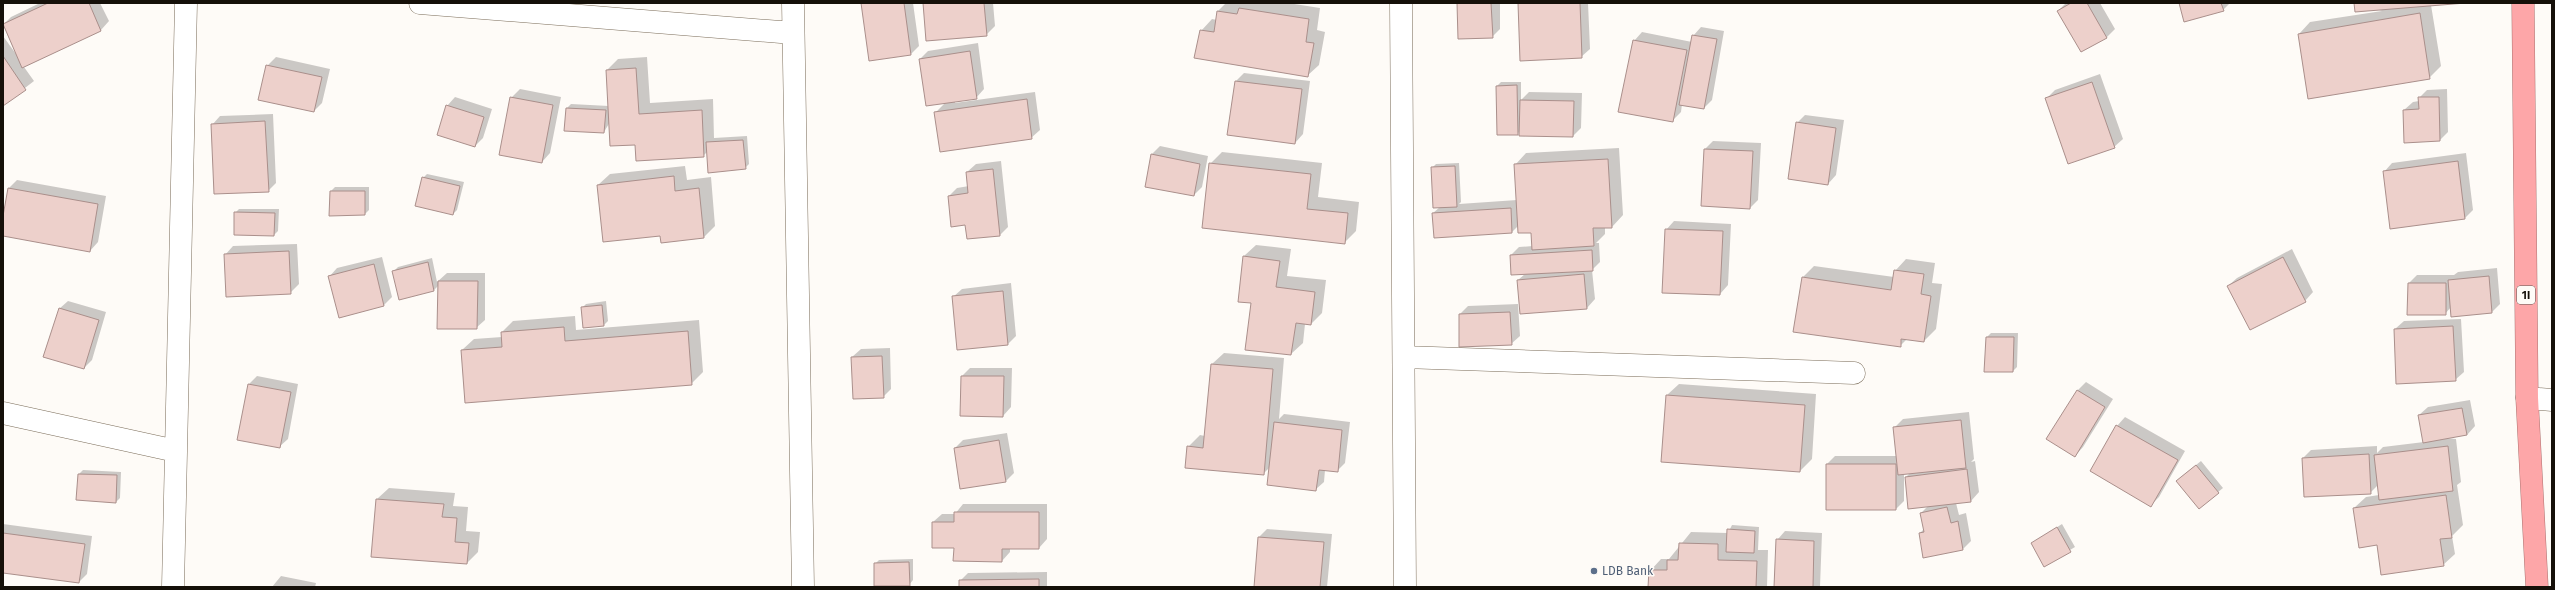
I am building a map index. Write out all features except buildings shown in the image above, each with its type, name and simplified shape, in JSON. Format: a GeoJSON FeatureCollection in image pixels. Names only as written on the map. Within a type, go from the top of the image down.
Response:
{"type":"FeatureCollection","features":[{"type":"Feature","properties":{"kind":"highway","name":"1I"},"geometry":{"type":"LineString","coordinates":[[2523,3],[2527,398],[2537,587]]}},
{"type":"Feature","properties":{"kind":"street"},"geometry":{"type":"LineString","coordinates":[[173,587],[186,3]]}},
{"type":"Feature","properties":{"kind":"street"},"geometry":{"type":"LineString","coordinates":[[420,3],[793,33]]}},
{"type":"Feature","properties":{"kind":"street"},"geometry":{"type":"LineString","coordinates":[[793,3],[803,587]]}},
{"type":"Feature","properties":{"kind":"street"},"geometry":{"type":"LineString","coordinates":[[1401,3],[1405,587]]}},
{"type":"Feature","properties":{"kind":"street"},"geometry":{"type":"LineString","coordinates":[[1404,357],[1854,373]]}},
{"type":"Feature","properties":{"kind":"street"},"geometry":{"type":"LineString","coordinates":[[2527,398],[2552,400]]}},
{"type":"Feature","properties":{"kind":"street"},"geometry":{"type":"LineString","coordinates":[[3,414],[176,451]]}},
{"type":"Feature","properties":{"kind":"place","name":"LDB Bank"},"geometry":{"type":"Point","coordinates":[1594,571]}}]}
